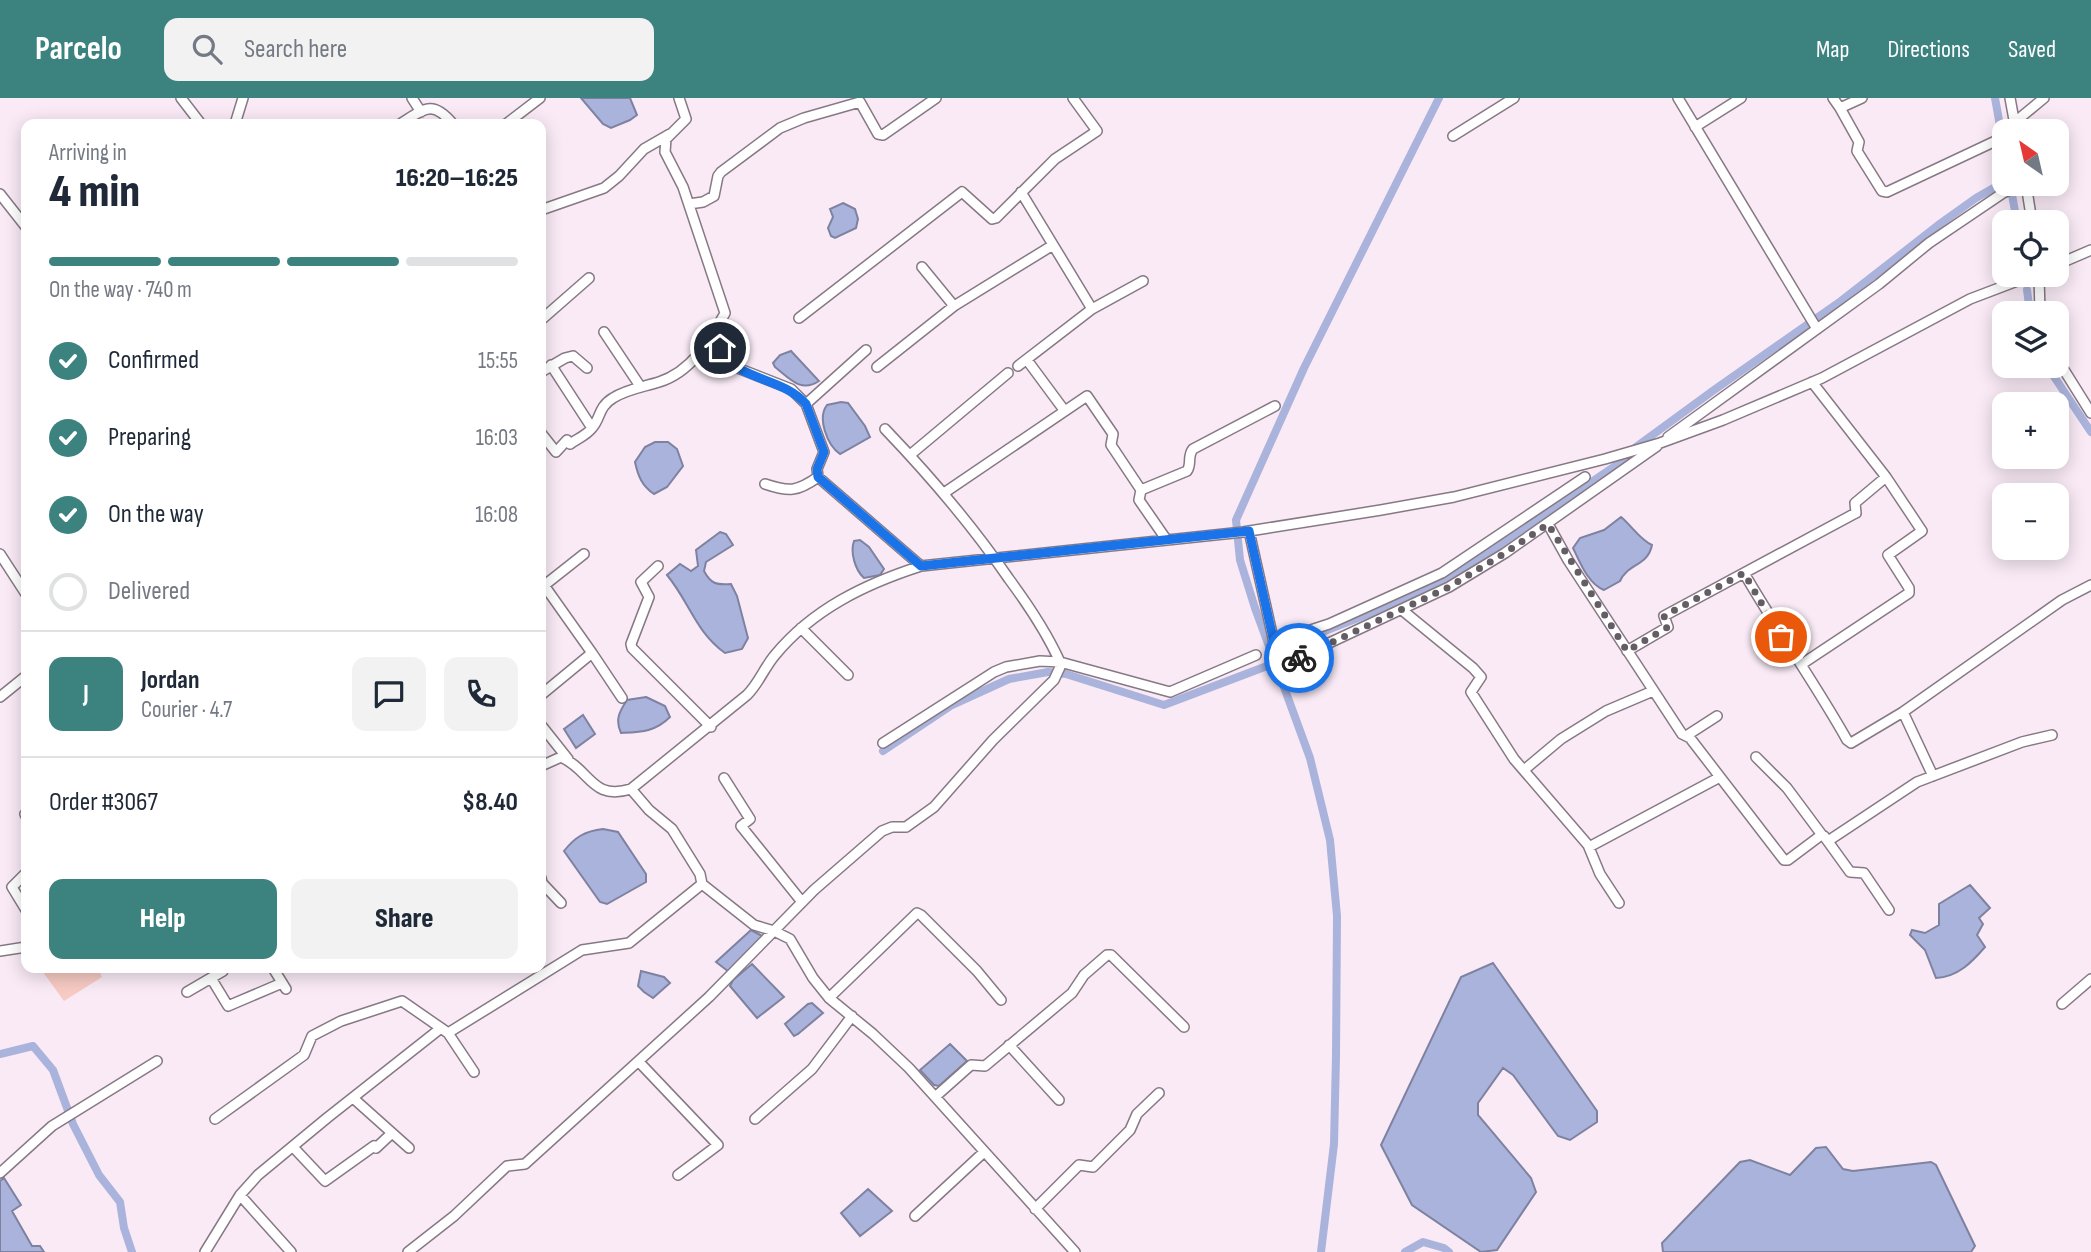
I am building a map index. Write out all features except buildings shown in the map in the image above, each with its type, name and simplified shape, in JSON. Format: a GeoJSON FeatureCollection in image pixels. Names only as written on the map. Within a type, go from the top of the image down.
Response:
{"type":"FeatureCollection","features":[{"type":"Feature","properties":{"kind":"street"},"geometry":{"type":"LineString","coordinates":[[181,98],[197,119]]}},
{"type":"Feature","properties":{"kind":"street"},"geometry":{"type":"LineString","coordinates":[[237,119],[243,98]]}},
{"type":"Feature","properties":{"kind":"street"},"geometry":{"type":"LineString","coordinates":[[412,98],[421,112]]}},
{"type":"Feature","properties":{"kind":"street"},"geometry":{"type":"LineString","coordinates":[[513,119],[540,98]]}},
{"type":"Feature","properties":{"kind":"street"},"geometry":{"type":"LineString","coordinates":[[546,440],[556,453],[568,440],[570,444],[592,428],[600,409],[611,399],[677,373],[698,355],[726,313],[683,187],[665,152],[666,139],[686,119],[679,98]]}},
{"type":"Feature","properties":{"kind":"street"},"geometry":{"type":"LineString","coordinates":[[689,204],[703,202],[713,196],[721,172],[768,135],[793,121],[860,102],[878,134],[883,135],[936,98]]}},
{"type":"Feature","properties":{"kind":"street"},"geometry":{"type":"LineString","coordinates":[[799,318],[962,192],[994,219],[1055,159],[1097,131],[1073,98]]}},
{"type":"Feature","properties":{"kind":"street"},"geometry":{"type":"LineString","coordinates":[[1453,136],[1514,98]]}},
{"type":"Feature","properties":{"kind":"street"},"geometry":{"type":"LineString","coordinates":[[1678,98],[1814,323]]}},
{"type":"Feature","properties":{"kind":"street"},"geometry":{"type":"LineString","coordinates":[[1695,127],[1741,98]]}},
{"type":"Feature","properties":{"kind":"street"},"geometry":{"type":"LineString","coordinates":[[1833,98],[1859,142],[1857,151],[1882,191],[1887,192],[1992,142]]}},
{"type":"Feature","properties":{"kind":"street"},"geometry":{"type":"LineString","coordinates":[[1840,108],[1862,98]]}},
{"type":"Feature","properties":{"kind":"street"},"geometry":{"type":"LineString","coordinates":[[2010,98],[2014,119]]}},
{"type":"Feature","properties":{"kind":"street"},"geometry":{"type":"LineString","coordinates":[[2023,119],[2043,98]]}},
{"type":"Feature","properties":{"kind":"street"},"geometry":{"type":"LineString","coordinates":[[409,119],[435,108],[449,119]]}},
{"type":"Feature","properties":{"kind":"street"},"geometry":{"type":"LineString","coordinates":[[546,208],[595,192],[612,183],[644,149],[671,133]]}},
{"type":"Feature","properties":{"kind":"street"},"geometry":{"type":"LineString","coordinates":[[1021,192],[1092,309]]}},
{"type":"Feature","properties":{"kind":"street"},"geometry":{"type":"LineString","coordinates":[[0,194],[21,221]]}},
{"type":"Feature","properties":{"kind":"street"},"geometry":{"type":"LineString","coordinates":[[1281,663],[1449,587],[1505,553],[1656,445],[1814,323],[1999,196]]}},
{"type":"Feature","properties":{"kind":"street"},"geometry":{"type":"LineString","coordinates":[[877,367],[954,306],[1053,245]]}},
{"type":"Feature","properties":{"kind":"street"},"geometry":{"type":"LineString","coordinates":[[2069,259],[2091,250]]}},
{"type":"Feature","properties":{"kind":"street"},"geometry":{"type":"LineString","coordinates":[[922,267],[954,306]]}},
{"type":"Feature","properties":{"kind":"street"},"geometry":{"type":"LineString","coordinates":[[546,316],[589,278]]}},
{"type":"Feature","properties":{"kind":"street"},"geometry":{"type":"LineString","coordinates":[[1018,366],[1092,309],[1143,281]]}},
{"type":"Feature","properties":{"kind":"street"},"geometry":{"type":"LineString","coordinates":[[546,731],[569,760],[593,782],[609,793],[616,794],[631,789],[711,727],[747,695],[757,685],[776,654],[816,615],[853,593],[921,566],[1246,531],[1454,497],[1605,459],[1656,445],[1812,382],[1970,299],[2002,287]]}},
{"type":"Feature","properties":{"kind":"street"},"geometry":{"type":"LineString","coordinates":[[604,332],[639,386]]}},
{"type":"Feature","properties":{"kind":"street"},"geometry":{"type":"LineString","coordinates":[[712,337],[729,360],[740,369],[791,390],[806,404],[824,452],[817,469],[818,477],[921,566]]}},
{"type":"Feature","properties":{"kind":"street"},"geometry":{"type":"LineString","coordinates":[[806,404],[866,350]]}},
{"type":"Feature","properties":{"kind":"street"},"geometry":{"type":"LineString","coordinates":[[587,368],[573,356],[546,369],[592,428]]}},
{"type":"Feature","properties":{"kind":"street"},"geometry":{"type":"LineString","coordinates":[[1027,360],[1064,410]]}},
{"type":"Feature","properties":{"kind":"street"},"geometry":{"type":"LineString","coordinates":[[910,455],[1008,373]]}},
{"type":"Feature","properties":{"kind":"street"},"geometry":{"type":"LineString","coordinates":[[2069,378],[2091,413]]}},
{"type":"Feature","properties":{"kind":"street"},"geometry":{"type":"LineString","coordinates":[[1802,664],[1910,590],[1888,555],[1922,529],[1886,477],[1812,382]]}},
{"type":"Feature","properties":{"kind":"street"},"geometry":{"type":"LineString","coordinates":[[944,493],[1085,396],[1112,432],[1111,445],[1140,490],[1139,500],[1166,539]]}},
{"type":"Feature","properties":{"kind":"street"},"geometry":{"type":"LineString","coordinates":[[1140,490],[1186,471],[1193,449],[1275,406]]}},
{"type":"Feature","properties":{"kind":"street"},"geometry":{"type":"LineString","coordinates":[[408,1252],[454,1216],[508,1166],[524,1164],[639,1062],[709,997],[802,902],[882,831],[892,827],[906,827],[934,807],[985,748],[1054,680],[1060,664],[1046,632],[995,558],[944,493],[885,429]]}},
{"type":"Feature","properties":{"kind":"street"},"geometry":{"type":"LineString","coordinates":[[765,484],[785,491],[796,489],[818,477]]}},
{"type":"Feature","properties":{"kind":"street"},"geometry":{"type":"LineString","coordinates":[[1275,644],[1329,624],[1442,573],[1585,477]]}},
{"type":"Feature","properties":{"kind":"street"},"geometry":{"type":"LineString","coordinates":[[1627,651],[1668,627],[1664,616],[1856,513],[1855,503],[1886,477]]}},
{"type":"Feature","properties":{"kind":"street"},"geometry":{"type":"LineString","coordinates":[[1548,524],[1682,734],[1690,738],[1784,860],[1917,782],[2022,742],[2052,735]]}},
{"type":"Feature","properties":{"kind":"street"},"geometry":{"type":"LineString","coordinates":[[1246,531],[1275,644],[1289,683]]}},
{"type":"Feature","properties":{"kind":"street"},"geometry":{"type":"LineString","coordinates":[[0,554],[21,586]]}},
{"type":"Feature","properties":{"kind":"street"},"geometry":{"type":"LineString","coordinates":[[584,554],[546,584],[546,588],[622,698]]}},
{"type":"Feature","properties":{"kind":"street"},"geometry":{"type":"LineString","coordinates":[[659,566],[641,582],[649,597],[631,644],[711,727]]}},
{"type":"Feature","properties":{"kind":"street"},"geometry":{"type":"LineString","coordinates":[[1744,573],[1781,637],[1802,664],[1851,743],[1903,712],[2062,600],[2091,585]]}},
{"type":"Feature","properties":{"kind":"street"},"geometry":{"type":"LineString","coordinates":[[1402,610],[1481,677],[1471,692],[1513,758],[1589,847],[1600,874],[1619,903]]}},
{"type":"Feature","properties":{"kind":"street"},"geometry":{"type":"LineString","coordinates":[[801,628],[848,675]]}},
{"type":"Feature","properties":{"kind":"street"},"geometry":{"type":"LineString","coordinates":[[546,691],[592,653]]}},
{"type":"Feature","properties":{"kind":"street"},"geometry":{"type":"LineString","coordinates":[[883,743],[1000,668],[1040,661],[1170,692],[1256,654]]}},
{"type":"Feature","properties":{"kind":"street"},"geometry":{"type":"LineString","coordinates":[[0,697],[21,680]]}},
{"type":"Feature","properties":{"kind":"street"},"geometry":{"type":"LineString","coordinates":[[1524,769],[1561,739],[1606,711],[1653,691]]}},
{"type":"Feature","properties":{"kind":"street"},"geometry":{"type":"LineString","coordinates":[[1903,712],[1933,776]]}},
{"type":"Feature","properties":{"kind":"street"},"geometry":{"type":"LineString","coordinates":[[1686,736],[1717,716]]}},
{"type":"Feature","properties":{"kind":"street"},"geometry":{"type":"LineString","coordinates":[[546,764],[561,757],[569,760]]}},
{"type":"Feature","properties":{"kind":"street"},"geometry":{"type":"LineString","coordinates":[[1756,757],[1787,788],[1850,872],[1864,873],[1889,910]]}},
{"type":"Feature","properties":{"kind":"street"},"geometry":{"type":"LineString","coordinates":[[1589,847],[1720,777]]}},
{"type":"Feature","properties":{"kind":"street"},"geometry":{"type":"LineString","coordinates":[[724,778],[750,819],[741,826],[802,902]]}},
{"type":"Feature","properties":{"kind":"street"},"geometry":{"type":"LineString","coordinates":[[631,789],[649,810],[672,829],[700,874],[702,884],[754,925],[774,931],[794,944],[813,978],[829,998],[909,1068],[1075,1252]]}},
{"type":"Feature","properties":{"kind":"street"},"geometry":{"type":"LineString","coordinates":[[21,878],[12,887],[21,902]]}},
{"type":"Feature","properties":{"kind":"street"},"geometry":{"type":"LineString","coordinates":[[546,971],[582,950],[629,943],[702,884]]}},
{"type":"Feature","properties":{"kind":"street"},"geometry":{"type":"LineString","coordinates":[[546,887],[561,903]]}},
{"type":"Feature","properties":{"kind":"street"},"geometry":{"type":"LineString","coordinates":[[829,998],[917,913],[977,971],[1001,1000]]}},
{"type":"Feature","properties":{"kind":"street"},"geometry":{"type":"LineString","coordinates":[[0,951],[21,948]]}},
{"type":"Feature","properties":{"kind":"street"},"geometry":{"type":"LineString","coordinates":[[935,1097],[971,1065],[985,1066],[1070,996],[1084,975],[1107,955],[1184,1027]]}},
{"type":"Feature","properties":{"kind":"street"},"geometry":{"type":"LineString","coordinates":[[187,992],[220,973]]}},
{"type":"Feature","properties":{"kind":"street"},"geometry":{"type":"LineString","coordinates":[[211,978],[228,1006],[284,986],[276,973]]}},
{"type":"Feature","properties":{"kind":"street"},"geometry":{"type":"LineString","coordinates":[[205,1252],[240,1195],[293,1147],[353,1098],[445,1030],[543,973]]}},
{"type":"Feature","properties":{"kind":"street"},"geometry":{"type":"LineString","coordinates":[[2062,1004],[2091,979]]}},
{"type":"Feature","properties":{"kind":"street"},"geometry":{"type":"LineString","coordinates":[[215,1119],[303,1055],[312,1036],[341,1021],[402,1001],[445,1030],[474,1072]]}},
{"type":"Feature","properties":{"kind":"street"},"geometry":{"type":"LineString","coordinates":[[755,1119],[813,1069],[852,1016]]}},
{"type":"Feature","properties":{"kind":"street"},"geometry":{"type":"LineString","coordinates":[[1009,1045],[1059,1100]]}},
{"type":"Feature","properties":{"kind":"street"},"geometry":{"type":"LineString","coordinates":[[0,1173],[52,1126],[157,1061]]}},
{"type":"Feature","properties":{"kind":"street"},"geometry":{"type":"LineString","coordinates":[[639,1062],[718,1146],[678,1175]]}},
{"type":"Feature","properties":{"kind":"street"},"geometry":{"type":"LineString","coordinates":[[1035,1209],[1079,1165],[1093,1167],[1130,1130],[1137,1114],[1159,1093]]}},
{"type":"Feature","properties":{"kind":"street"},"geometry":{"type":"LineString","coordinates":[[353,1098],[409,1148]]}},
{"type":"Feature","properties":{"kind":"street"},"geometry":{"type":"LineString","coordinates":[[293,1147],[325,1181],[373,1146],[376,1148],[392,1133]]}},
{"type":"Feature","properties":{"kind":"street"},"geometry":{"type":"LineString","coordinates":[[915,1216],[984,1152]]}},
{"type":"Feature","properties":{"kind":"street"},"geometry":{"type":"LineString","coordinates":[[240,1195],[290,1252]]}},
{"type":"Feature","properties":{"kind":"shaded area"},"geometry":{"type":"Polygon","coordinates":[[[44,973],[100,973],[102,977],[64,1001],[44,973]]]}},
{"type":"Feature","properties":{"kind":"water"},"geometry":{"type":"Polygon","coordinates":[[[581,98],[630,98],[637,115],[611,128],[603,124],[581,98]]]}},
{"type":"Feature","properties":{"kind":"water"},"geometry":{"type":"Polygon","coordinates":[[[843,203],[855,209],[858,219],[856,228],[835,238],[831,236],[828,228],[833,217],[830,209],[843,203]]]}},
{"type":"Feature","properties":{"kind":"water"},"geometry":{"type":"Polygon","coordinates":[[[791,351],[819,381],[807,386],[801,385],[775,367],[773,363],[780,355],[791,351]]]}},
{"type":"Feature","properties":{"kind":"water"},"geometry":{"type":"Polygon","coordinates":[[[848,403],[870,437],[840,454],[828,438],[823,417],[827,405],[848,403]]]}},
{"type":"Feature","properties":{"kind":"water"},"geometry":{"type":"Polygon","coordinates":[[[655,442],[668,442],[677,449],[683,466],[667,487],[654,494],[641,480],[635,462],[645,447],[655,442]]]}},
{"type":"Feature","properties":{"kind":"water"},"geometry":{"type":"Polygon","coordinates":[[[1621,517],[1652,545],[1642,561],[1627,571],[1620,581],[1604,590],[1589,578],[1573,548],[1580,538],[1604,530],[1621,517]]]}},
{"type":"Feature","properties":{"kind":"water"},"geometry":{"type":"Polygon","coordinates":[[[720,532],[726,534],[733,545],[706,562],[704,571],[714,583],[731,584],[737,596],[748,638],[742,649],[725,653],[700,626],[667,575],[680,564],[691,571],[698,566],[696,550],[720,532]]]}},
{"type":"Feature","properties":{"kind":"water"},"geometry":{"type":"Polygon","coordinates":[[[860,540],[869,547],[884,569],[880,575],[864,578],[858,570],[853,545],[854,541],[860,540]]]}},
{"type":"Feature","properties":{"kind":"water"},"geometry":{"type":"Polygon","coordinates":[[[646,697],[665,706],[670,717],[653,728],[621,733],[619,716],[627,700],[646,697]]]}},
{"type":"Feature","properties":{"kind":"water"},"geometry":{"type":"Polygon","coordinates":[[[583,715],[595,734],[576,748],[564,729],[583,715]]]}},
{"type":"Feature","properties":{"kind":"water"},"geometry":{"type":"Polygon","coordinates":[[[603,829],[618,832],[646,874],[646,882],[607,904],[600,902],[564,851],[581,835],[603,829]]]}},
{"type":"Feature","properties":{"kind":"water"},"geometry":{"type":"Polygon","coordinates":[[[1970,885],[1990,908],[1979,918],[1983,924],[1977,935],[1985,947],[1958,972],[1936,978],[1925,950],[1910,935],[1912,930],[1925,933],[1939,925],[1939,904],[1970,885]]]}},
{"type":"Feature","properties":{"kind":"water"},"geometry":{"type":"Polygon","coordinates":[[[751,930],[764,937],[729,972],[716,962],[751,930]]]}},
{"type":"Feature","properties":{"kind":"water"},"geometry":{"type":"Polygon","coordinates":[[[1493,963],[1597,1111],[1597,1122],[1570,1140],[1558,1136],[1513,1075],[1503,1068],[1478,1103],[1478,1115],[1531,1178],[1536,1192],[1497,1250],[1481,1252],[1412,1205],[1381,1145],[1461,977],[1493,963]]]}},
{"type":"Feature","properties":{"kind":"water"},"geometry":{"type":"Polygon","coordinates":[[[752,964],[784,997],[757,1018],[730,986],[733,980],[752,964]]]}},
{"type":"Feature","properties":{"kind":"water"},"geometry":{"type":"Polygon","coordinates":[[[641,971],[664,977],[670,983],[653,998],[638,986],[641,971]]]}},
{"type":"Feature","properties":{"kind":"water"},"geometry":{"type":"Polygon","coordinates":[[[812,1003],[823,1013],[794,1036],[785,1024],[812,1003]]]}},
{"type":"Feature","properties":{"kind":"water"},"geometry":{"type":"Polygon","coordinates":[[[950,1044],[967,1061],[939,1086],[934,1085],[920,1070],[950,1044]]]}},
{"type":"Feature","properties":{"kind":"water"},"geometry":{"type":"Polygon","coordinates":[[[1826,1147],[1843,1169],[1853,1171],[1931,1162],[1936,1165],[1975,1246],[1971,1252],[1663,1252],[1662,1243],[1740,1162],[1750,1160],[1790,1175],[1816,1148],[1826,1147]]]}},
{"type":"Feature","properties":{"kind":"water"},"geometry":{"type":"Polygon","coordinates":[[[4,1178],[21,1205],[12,1211],[32,1246],[40,1246],[44,1252],[0,1252],[0,1181],[4,1178]]]}},
{"type":"Feature","properties":{"kind":"water"},"geometry":{"type":"Polygon","coordinates":[[[868,1189],[892,1211],[860,1236],[841,1213],[868,1189]]]}},
{"type":"Feature","properties":{"kind":"waterway"},"geometry":{"type":"LineString","coordinates":[[1321,1252],[1334,1144],[1336,1056],[1337,916],[1330,840],[1310,758],[1240,560],[1236,520],[1304,368],[1439,98]]}},
{"type":"Feature","properties":{"kind":"waterway"},"geometry":{"type":"LineString","coordinates":[[1995,98],[1999,119]]}},
{"type":"Feature","properties":{"kind":"waterway"},"geometry":{"type":"LineString","coordinates":[[1271,652],[1417,595],[1483,556],[1615,466],[1636,447],[1841,301],[1941,223],[1992,189]]}},
{"type":"Feature","properties":{"kind":"waterway"},"geometry":{"type":"LineString","coordinates":[[2012,196],[2015,210]]}},
{"type":"Feature","properties":{"kind":"waterway"},"geometry":{"type":"LineString","coordinates":[[2027,290],[2028,301]]}},
{"type":"Feature","properties":{"kind":"waterway"},"geometry":{"type":"LineString","coordinates":[[2055,378],[2091,432]]}},
{"type":"Feature","properties":{"kind":"waterway"},"geometry":{"type":"LineString","coordinates":[[883,751],[952,705],[1009,679],[1048,672],[1066,674],[1164,705],[1275,663]]}},
{"type":"Feature","properties":{"kind":"waterway"},"geometry":{"type":"LineString","coordinates":[[0,1054],[33,1046],[53,1070],[73,1124],[99,1175],[120,1202],[124,1228],[132,1252]]}},
{"type":"Feature","properties":{"kind":"waterway"},"geometry":{"type":"LineString","coordinates":[[1405,1252],[1423,1242],[1449,1252]]}},
{"type":"Feature","properties":{"kind":"way so far"},"geometry":{"type":"LineString","coordinates":[[1299,658],[1449,587],[1548,524],[1627,651],[1668,627],[1664,616],[1744,573],[1781,637]]}},
{"type":"Feature","properties":{"kind":"route"},"geometry":{"type":"LineString","coordinates":[[720,348],[740,369],[791,390],[806,404],[824,452],[817,469],[818,477],[921,566],[1249,531],[1275,647],[1282,666],[1299,658]]}}]}
